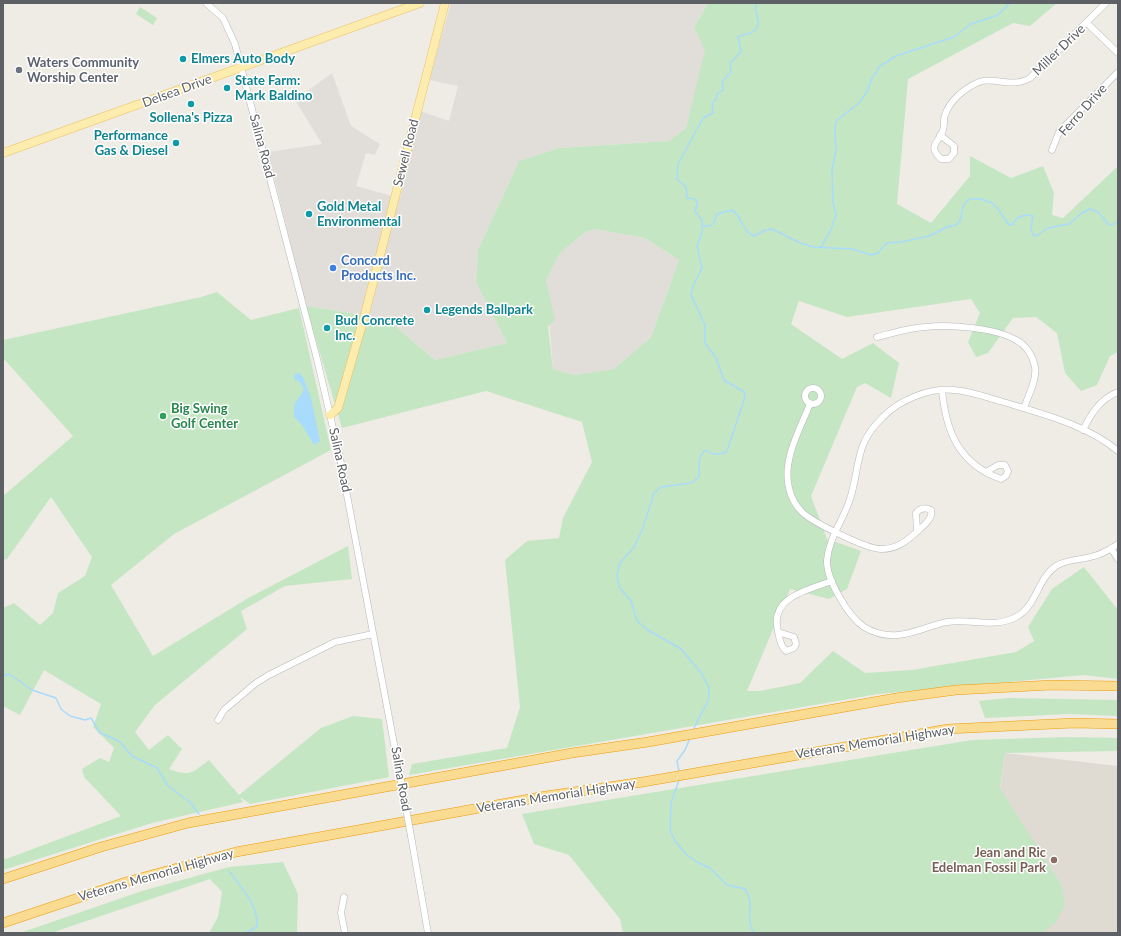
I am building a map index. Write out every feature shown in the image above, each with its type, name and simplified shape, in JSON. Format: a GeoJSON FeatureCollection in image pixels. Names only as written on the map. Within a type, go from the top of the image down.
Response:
{"type":"FeatureCollection","features":[{"type":"Feature","properties":{"kind":"highway"},"geometry":{"type":"LineString","coordinates":[[3,879],[101,847],[206,819],[572,753],[648,742],[896,698],[956,690],[1052,685],[1118,686]]}},
{"type":"Feature","properties":{"kind":"highway","name":"Veterans Memorial Highway"},"geometry":{"type":"LineString","coordinates":[[3,923],[126,882],[236,852],[546,796],[643,782],[948,729],[1046,724],[1118,724]]}},
{"type":"Feature","properties":{"kind":"main road","name":"Delsea Drive"},"geometry":{"type":"LineString","coordinates":[[3,154],[420,3]]}},
{"type":"Feature","properties":{"kind":"main road","name":"Sewell Road"},"geometry":{"type":"LineString","coordinates":[[330,414],[338,408],[365,314],[445,3]]}},
{"type":"Feature","properties":{"kind":"street","name":"Salina Road"},"geometry":{"type":"LineString","coordinates":[[206,3],[218,12],[227,24],[242,68],[330,414],[345,480],[412,836],[428,933]]}},
{"type":"Feature","properties":{"kind":"street","name":"Miller Drive"},"geometry":{"type":"LineString","coordinates":[[940,135],[943,130],[944,116],[949,105],[966,88],[982,81],[1013,84],[1030,78],[1106,3]]}},
{"type":"Feature","properties":{"kind":"street"},"geometry":{"type":"LineString","coordinates":[[1087,22],[1118,53]]}},
{"type":"Feature","properties":{"kind":"street","name":"Ferro Drive"},"geometry":{"type":"LineString","coordinates":[[1052,150],[1059,132],[1118,72]]}},
{"type":"Feature","properties":{"kind":"street"},"geometry":{"type":"LineString","coordinates":[[877,337],[928,326],[953,327],[992,332],[1016,340],[1026,347],[1032,358],[1035,369],[1033,383],[1024,408]]}},
{"type":"Feature","properties":{"kind":"street"},"geometry":{"type":"LineString","coordinates":[[1118,451],[1100,438],[1046,415],[954,389],[942,390],[905,402],[883,417],[874,427],[860,452],[849,502],[829,546],[827,562],[832,581],[856,620],[865,627],[886,635],[907,634],[936,625],[959,621],[998,624],[1007,621],[1022,613],[1032,602],[1046,576],[1057,566],[1104,553],[1118,544]]}},
{"type":"Feature","properties":{"kind":"street"},"geometry":{"type":"LineString","coordinates":[[942,390],[944,412],[950,433],[964,455],[977,467],[986,472]]}},
{"type":"Feature","properties":{"kind":"street"},"geometry":{"type":"LineString","coordinates":[[1083,430],[1096,407],[1108,397],[1118,392]]}},
{"type":"Feature","properties":{"kind":"street"},"geometry":{"type":"LineString","coordinates":[[810,404],[794,442],[789,460],[788,487],[792,497],[802,512],[816,522],[867,546],[881,550],[900,545],[917,531]]}},
{"type":"Feature","properties":{"kind":"street"},"geometry":{"type":"LineString","coordinates":[[1111,548],[1118,559]]}},
{"type":"Feature","properties":{"kind":"street"},"geometry":{"type":"LineString","coordinates":[[778,632],[777,613],[782,603],[790,597],[832,581]]}},
{"type":"Feature","properties":{"kind":"street"},"geometry":{"type":"LineString","coordinates":[[218,720],[224,710],[256,683],[269,675],[335,642],[373,634]]}},
{"type":"Feature","properties":{"kind":"street"},"geometry":{"type":"LineString","coordinates":[[344,897],[342,913],[345,933]]}},
{"type":"Feature","properties":{"kind":"shaded area"},"geometry":{"type":"Polygon","coordinates":[[[451,3],[708,3],[694,27],[706,50],[686,128],[669,141],[559,148],[519,161],[478,250],[476,282],[507,343],[435,360],[395,326],[363,315],[306,306],[268,152],[322,144],[295,100],[332,73],[351,126],[380,144],[375,155],[366,153],[356,186],[400,198],[420,111],[449,121],[458,86],[429,80],[451,3]]]}},
{"type":"Feature","properties":{"kind":"shaded area"},"geometry":{"type":"Polygon","coordinates":[[[594,229],[645,238],[679,260],[651,337],[614,369],[575,375],[553,369],[546,280],[560,253],[584,233],[594,229]]]}},
{"type":"Feature","properties":{"kind":"shaded area","name":"Jean and Ric Edelman Fossil Park"},"geometry":{"type":"Polygon","coordinates":[[[1005,753],[1118,766],[1118,933],[981,933],[1005,753]]]}},
{"type":"Feature","properties":{"kind":"green space"},"geometry":{"type":"Polygon","coordinates":[[[708,3],[1057,3],[1030,26],[1013,23],[908,79],[897,204],[931,223],[970,176],[970,156],[1011,178],[1043,166],[1054,193],[1052,215],[1063,218],[1118,166],[1118,352],[1110,356],[1097,385],[1081,391],[1065,373],[1057,333],[1036,317],[1013,318],[988,353],[976,357],[968,342],[980,313],[971,299],[847,317],[799,301],[791,324],[842,359],[873,343],[899,363],[891,398],[865,383],[857,387],[811,496],[827,539],[861,551],[847,589],[829,599],[790,589],[747,691],[760,691],[800,683],[833,651],[865,673],[912,670],[1016,652],[1034,641],[1028,627],[1052,589],[1084,567],[1118,610],[1118,679],[1084,675],[878,694],[409,775],[412,764],[507,748],[520,707],[505,560],[527,541],[559,538],[563,518],[592,462],[582,422],[486,391],[342,428],[306,306],[363,315],[395,326],[435,360],[507,343],[476,282],[478,250],[519,161],[559,148],[669,141],[686,128],[705,50],[694,27],[708,3]],[[594,229],[584,233],[560,253],[546,280],[555,320],[548,326],[553,369],[575,375],[614,369],[651,337],[679,260],[645,238],[594,229]]]}},
{"type":"Feature","properties":{"kind":"green space"},"geometry":{"type":"Polygon","coordinates":[[[140,7],[157,18],[153,25],[136,14],[140,7]]]}},
{"type":"Feature","properties":{"kind":"green space"},"geometry":{"type":"Polygon","coordinates":[[[217,292],[251,320],[299,308],[331,450],[174,534],[111,585],[153,656],[250,597],[348,546],[352,579],[285,586],[241,611],[247,629],[155,705],[135,732],[149,750],[168,735],[182,749],[169,769],[186,773],[194,771],[209,760],[239,795],[321,728],[353,716],[382,719],[389,777],[250,804],[240,797],[243,802],[152,823],[3,870],[3,857],[6,859],[121,816],[84,777],[82,769],[100,758],[109,762],[114,748],[93,727],[101,704],[44,670],[20,715],[3,706],[3,608],[14,603],[40,625],[53,613],[58,593],[85,576],[92,557],[51,497],[7,559],[3,560],[3,496],[73,436],[3,358],[3,340],[201,297],[217,292]]]}},
{"type":"Feature","properties":{"kind":"green space"},"geometry":{"type":"Polygon","coordinates":[[[1009,698],[1118,700],[1118,716],[1069,714],[985,718],[979,701],[1009,698]]]}},
{"type":"Feature","properties":{"kind":"green space"},"geometry":{"type":"Polygon","coordinates":[[[1070,737],[1118,738],[1118,751],[1005,753],[1000,788],[1062,886],[1065,905],[1056,922],[1042,933],[623,933],[620,919],[569,855],[534,844],[522,814],[972,740],[1070,737]]]}},
{"type":"Feature","properties":{"kind":"green space"},"geometry":{"type":"Polygon","coordinates":[[[283,862],[298,894],[297,933],[209,933],[218,917],[222,892],[210,879],[51,933],[20,933],[142,891],[229,867],[283,862]]]}},
{"type":"Feature","properties":{"kind":"water"},"geometry":{"type":"Polygon","coordinates":[[[298,372],[303,377],[311,398],[320,441],[314,445],[302,425],[294,417],[294,405],[304,390],[300,382],[294,379],[294,376],[298,372]]]}},
{"type":"Feature","properties":{"kind":"waterway"},"geometry":{"type":"LineString","coordinates":[[693,730],[709,699],[709,688],[702,674],[681,649],[648,630],[637,621],[631,601],[619,587],[617,574],[620,563],[634,547],[643,528],[654,493],[661,487],[691,483],[699,477],[699,462],[701,456],[706,450],[716,454],[721,454],[727,451],[745,397],[744,392],[724,380],[716,358],[705,343],[705,325],[691,295],[693,286],[702,268],[697,246],[702,232],[702,220],[695,211],[698,202],[694,199],[687,198],[686,187],[677,179],[678,164],[703,118],[713,113],[712,103],[716,99],[717,94],[723,90],[722,84],[731,72],[730,63],[741,52],[738,37],[748,34],[757,28],[758,21],[755,7],[756,3]]}},
{"type":"Feature","properties":{"kind":"waterway"},"geometry":{"type":"LineString","coordinates":[[821,247],[831,230],[836,215],[833,202],[832,169],[836,151],[835,126],[837,120],[859,103],[868,90],[871,80],[880,66],[896,56],[954,37],[971,24],[998,15],[1010,3]]}},
{"type":"Feature","properties":{"kind":"waterway"},"geometry":{"type":"LineString","coordinates":[[702,226],[710,226],[714,223],[717,214],[732,210],[736,213],[747,231],[754,236],[765,230],[772,229],[800,243],[814,247],[852,249],[871,255],[878,253],[887,243],[901,242],[929,236],[947,227],[956,225],[960,221],[964,204],[970,199],[981,199],[992,203],[1009,225],[1013,224],[1016,219],[1022,216],[1033,216],[1031,228],[1033,235],[1036,236],[1048,228],[1069,224],[1082,213],[1090,209],[1098,212],[1109,225],[1118,221]]}},
{"type":"Feature","properties":{"kind":"waterway"},"geometry":{"type":"LineString","coordinates":[[3,676],[9,674],[32,690],[56,698],[61,709],[70,716],[85,720],[91,718],[100,733],[119,741],[132,756],[157,768],[168,786],[190,802],[199,814]]}},
{"type":"Feature","properties":{"kind":"waterway"},"geometry":{"type":"LineString","coordinates":[[679,772],[677,761],[685,750],[690,738]]}},
{"type":"Feature","properties":{"kind":"waterway"},"geometry":{"type":"LineString","coordinates":[[679,780],[671,803],[670,830],[675,841],[687,855],[710,868],[727,885],[745,889],[750,900],[750,922],[754,933]]}},
{"type":"Feature","properties":{"kind":"waterway"},"geometry":{"type":"LineString","coordinates":[[229,871],[244,890],[252,904],[257,919],[257,927],[245,933]]}},
{"type":"Feature","properties":{"kind":"place","name":"Elmers Auto Body"},"geometry":{"type":"Point","coordinates":[183,59]}},
{"type":"Feature","properties":{"kind":"place","name":"Waters Community Worship Center"},"geometry":{"type":"Point","coordinates":[19,70]}},
{"type":"Feature","properties":{"kind":"place","name":"State Farm: Mark Baldino"},"geometry":{"type":"Point","coordinates":[227,88]}},
{"type":"Feature","properties":{"kind":"place","name":"Sollena's Pizza"},"geometry":{"type":"Point","coordinates":[191,104]}},
{"type":"Feature","properties":{"kind":"place","name":"Performance Gas & Diesel"},"geometry":{"type":"Point","coordinates":[176,143]}},
{"type":"Feature","properties":{"kind":"place","name":"Gold Metal Environmental"},"geometry":{"type":"Point","coordinates":[309,214]}},
{"type":"Feature","properties":{"kind":"place","name":"Concord Products Inc."},"geometry":{"type":"Point","coordinates":[333,268]}},
{"type":"Feature","properties":{"kind":"place","name":"Legends Ballpark"},"geometry":{"type":"Point","coordinates":[427,310]}},
{"type":"Feature","properties":{"kind":"place","name":"Bud Concrete Inc."},"geometry":{"type":"Point","coordinates":[327,328]}},
{"type":"Feature","properties":{"kind":"place","name":"Big Swing Golf Center"},"geometry":{"type":"Point","coordinates":[163,416]}},
{"type":"Feature","properties":{"kind":"place","name":"Jean and Ric Edelman Fossil Park"},"geometry":{"type":"Point","coordinates":[1054,860]}}]}
